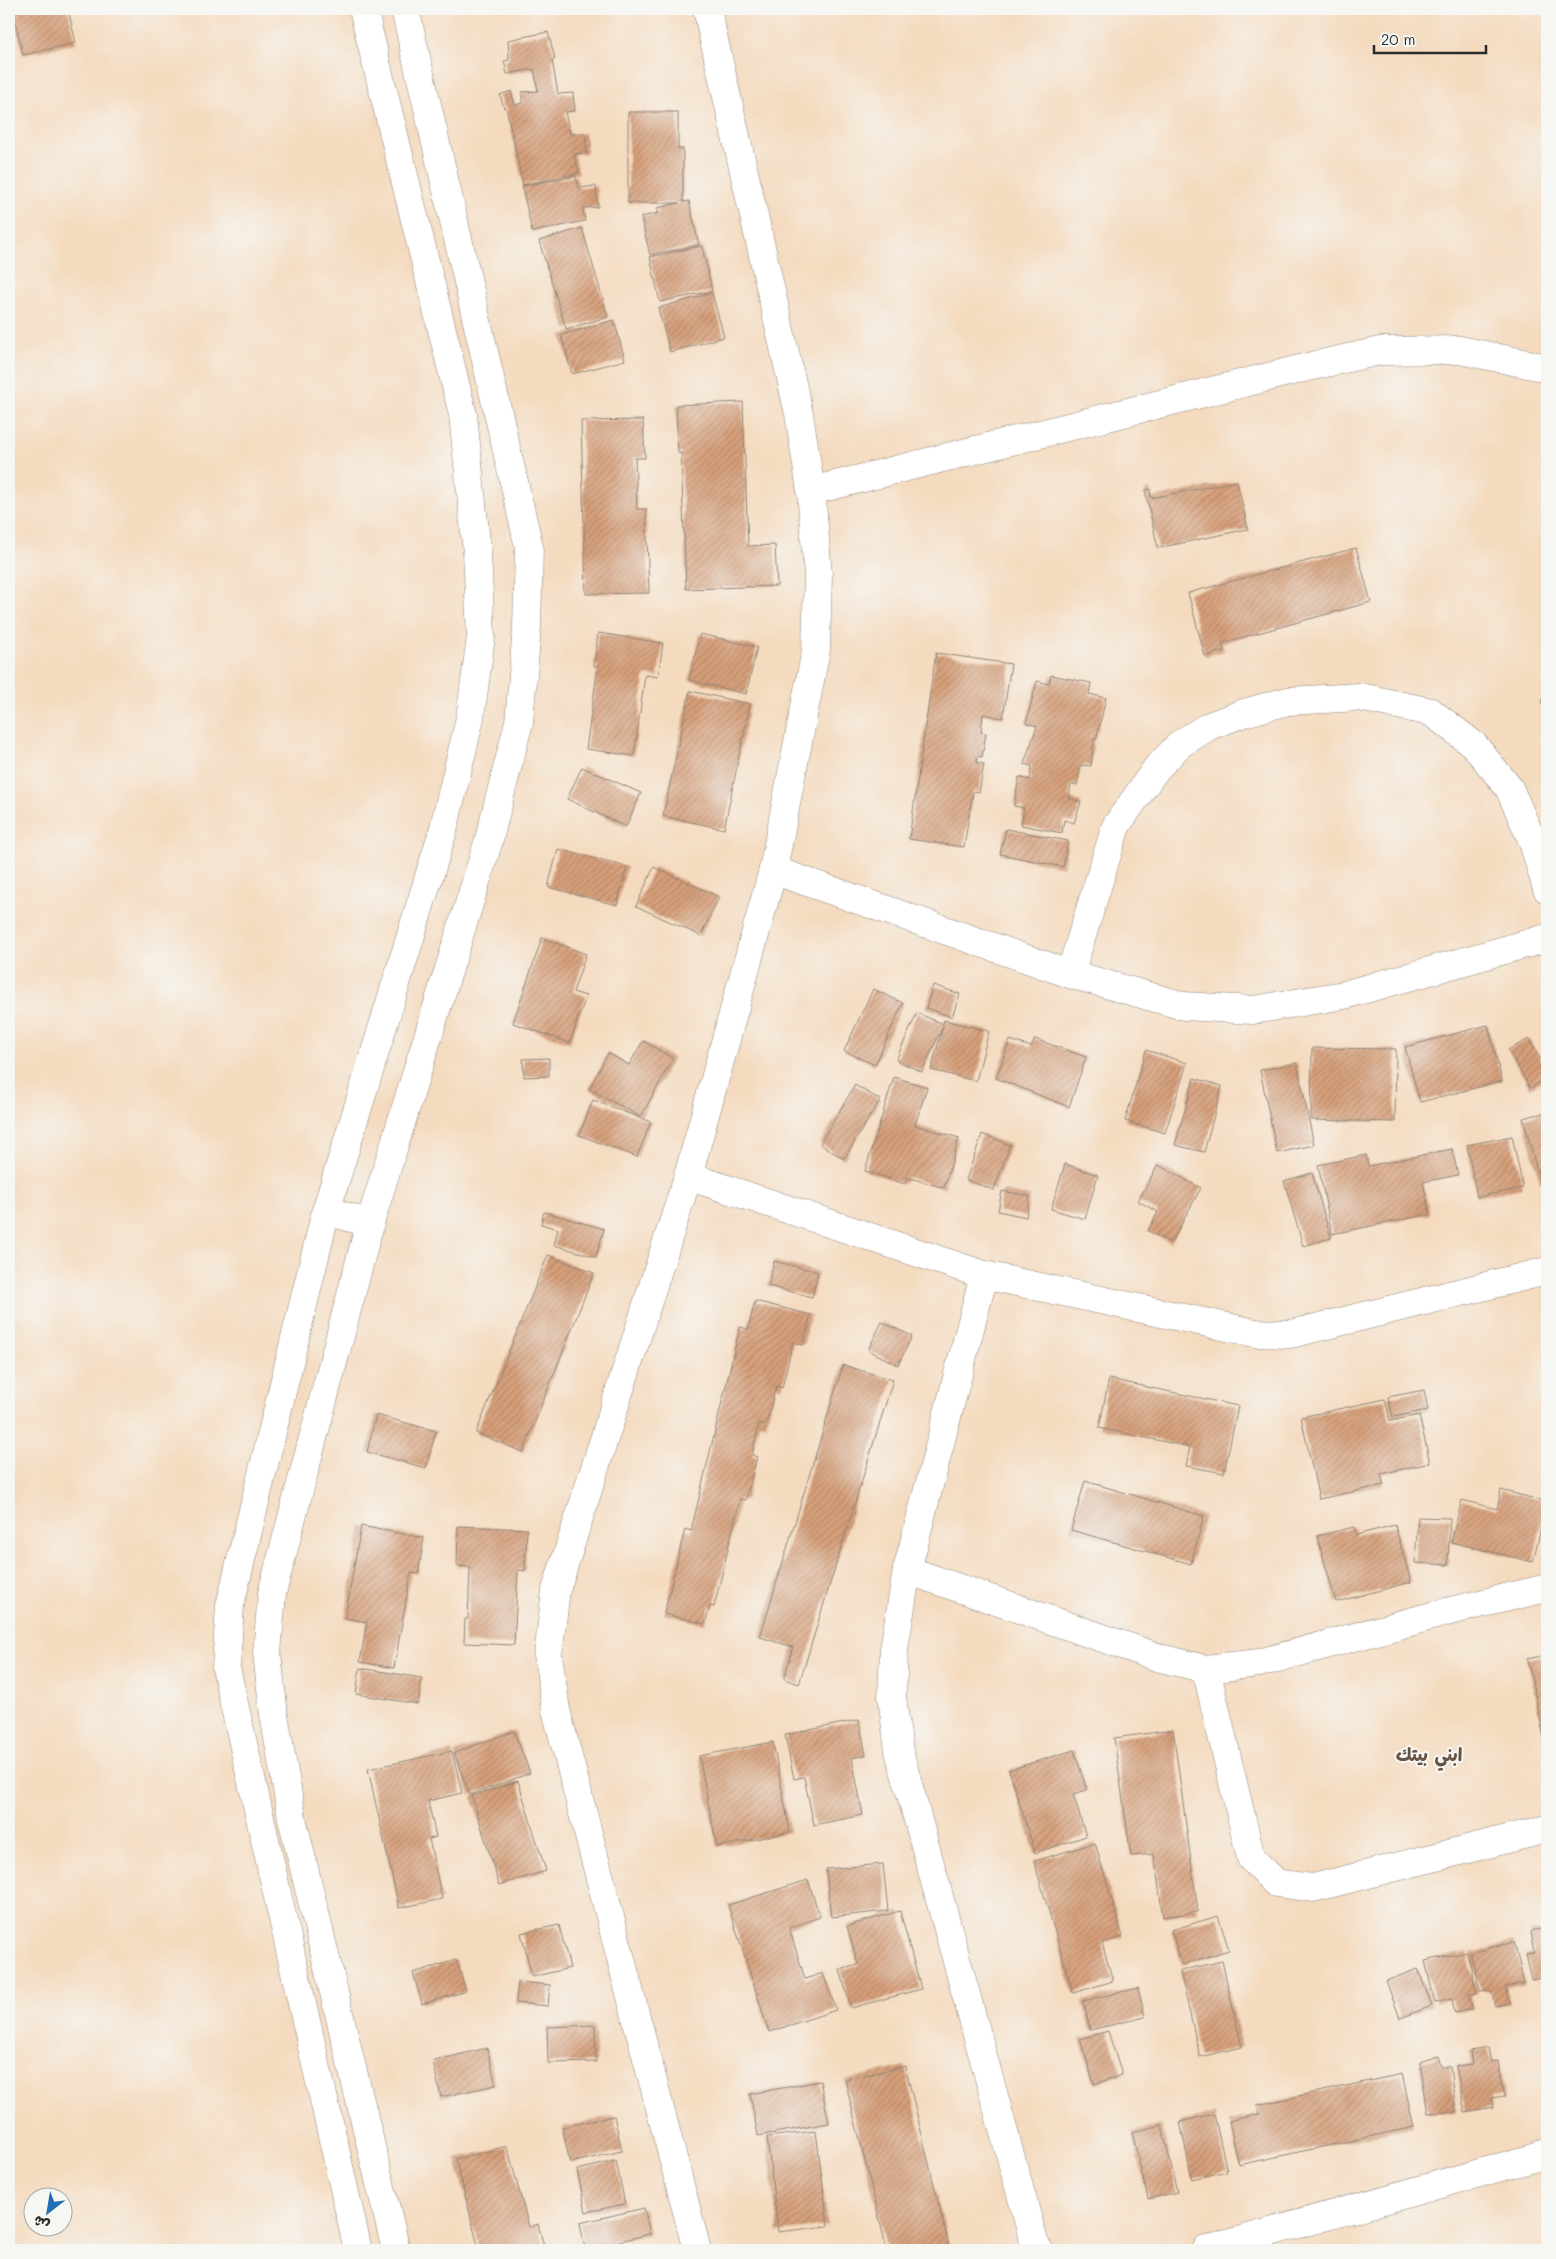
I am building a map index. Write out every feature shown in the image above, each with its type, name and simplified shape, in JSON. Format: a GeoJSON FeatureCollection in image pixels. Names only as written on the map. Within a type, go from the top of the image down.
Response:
{"type":"FeatureCollection","features":[{"type":"Feature","properties":{"kind":"street"},"geometry":{"type":"LineString","coordinates":[[358,2250],[226,1668],[230,1605],[326,1211],[443,831],[470,718],[481,637],[477,552],[463,415],[363,9]]}},
{"type":"Feature","properties":{"kind":"street"},"geometry":{"type":"LineString","coordinates":[[396,2250],[292,1818],[274,1715],[267,1652],[272,1593],[370,1223],[493,824],[519,722],[527,627],[529,547],[405,9]]}},
{"type":"Feature","properties":{"kind":"street"},"geometry":{"type":"LineString","coordinates":[[697,2250],[556,1710],[548,1655],[556,1590],[688,1176],[773,870],[816,650],[818,576],[811,492],[799,414],[707,9]]}},
{"type":"Feature","properties":{"kind":"street"},"geometry":{"type":"LineString","coordinates":[[811,492],[1312,366],[1380,351],[1460,350],[1547,368]]}},
{"type":"Feature","properties":{"kind":"street"},"geometry":{"type":"LineString","coordinates":[[1070,974],[1116,826],[1156,770],[1180,744],[1209,726],[1244,713],[1288,701],[1360,697],[1431,712],[1474,744],[1509,788],[1533,842],[1547,889]]}},
{"type":"Feature","properties":{"kind":"street"},"geometry":{"type":"LineString","coordinates":[[773,870],[1070,974],[1184,1006],[1253,1010],[1344,995],[1547,938]]}},
{"type":"Feature","properties":{"kind":"street"},"geometry":{"type":"LineString","coordinates":[[688,1176],[984,1275],[1255,1333],[1292,1334],[1547,1271]]}},
{"type":"Feature","properties":{"kind":"street"},"geometry":{"type":"LineString","coordinates":[[326,1211],[370,1223]]}},
{"type":"Feature","properties":{"kind":"street"},"geometry":{"type":"LineString","coordinates":[[984,1275],[907,1570],[894,1649],[892,1696],[899,1751],[1034,2245],[1039,2250]]}},
{"type":"Feature","properties":{"kind":"street"},"geometry":{"type":"LineString","coordinates":[[907,1570],[1160,1658],[1206,1669],[1259,1662],[1450,1611],[1547,1588]]}},
{"type":"Feature","properties":{"kind":"street"},"geometry":{"type":"LineString","coordinates":[[1206,1669],[1251,1858],[1276,1883],[1312,1888],[1547,1829]]}},
{"type":"Feature","properties":{"kind":"street"},"geometry":{"type":"LineString","coordinates":[[1206,2250],[1547,2154]]}},
{"type":"Feature","properties":{"kind":"building"},"geometry":{"type":"Polygon","coordinates":[[[12,9],[68,9],[76,43],[23,55],[12,9]]]}},
{"type":"Feature","properties":{"kind":"building"},"geometry":{"type":"Polygon","coordinates":[[[548,32],[555,59],[552,60],[558,94],[573,93],[575,111],[565,112],[570,134],[585,133],[587,153],[574,154],[579,173],[523,185],[506,107],[504,108],[500,95],[511,91],[515,105],[522,103],[522,92],[538,91],[534,69],[507,74],[504,61],[509,60],[508,40],[548,32]]]}},
{"type":"Feature","properties":{"kind":"building"},"geometry":{"type":"Polygon","coordinates":[[[628,112],[678,112],[678,149],[683,149],[683,202],[689,201],[699,245],[650,255],[641,217],[659,213],[657,208],[679,203],[628,203],[628,112]]]}},
{"type":"Feature","properties":{"kind":"building"},"geometry":{"type":"Polygon","coordinates":[[[576,176],[579,188],[596,186],[598,207],[583,208],[585,221],[532,232],[522,186],[576,176]]]}},
{"type":"Feature","properties":{"kind":"building"},"geometry":{"type":"Polygon","coordinates":[[[582,228],[608,317],[566,329],[539,241],[582,228]]]}},
{"type":"Feature","properties":{"kind":"building"},"geometry":{"type":"Polygon","coordinates":[[[702,246],[712,291],[660,302],[650,257],[702,246]]]}},
{"type":"Feature","properties":{"kind":"building"},"geometry":{"type":"Polygon","coordinates":[[[712,293],[724,337],[670,352],[658,308],[712,293]]]}},
{"type":"Feature","properties":{"kind":"building"},"geometry":{"type":"Polygon","coordinates":[[[614,320],[625,360],[572,374],[561,335],[614,320]]]}},
{"type":"Feature","properties":{"kind":"building"},"geometry":{"type":"Polygon","coordinates":[[[743,402],[748,546],[775,545],[777,586],[686,589],[681,453],[678,453],[676,405],[743,402]]]}},
{"type":"Feature","properties":{"kind":"building"},"geometry":{"type":"Polygon","coordinates":[[[643,420],[645,458],[635,458],[637,509],[646,509],[649,593],[586,594],[581,421],[643,420]]]}},
{"type":"Feature","properties":{"kind":"building"},"geometry":{"type":"Polygon","coordinates":[[[1237,481],[1248,529],[1158,548],[1145,490],[1150,489],[1151,498],[1237,481]]]}},
{"type":"Feature","properties":{"kind":"building"},"geometry":{"type":"Polygon","coordinates":[[[1356,548],[1371,602],[1222,643],[1224,651],[1205,656],[1188,593],[1356,548]]]}},
{"type":"Feature","properties":{"kind":"building"},"geometry":{"type":"Polygon","coordinates":[[[598,633],[663,643],[658,677],[645,675],[634,756],[586,749],[598,666],[594,666],[598,633]]]}},
{"type":"Feature","properties":{"kind":"building"},"geometry":{"type":"Polygon","coordinates":[[[700,634],[757,647],[746,694],[689,680],[700,634]]]}},
{"type":"Feature","properties":{"kind":"building"},"geometry":{"type":"Polygon","coordinates":[[[936,653],[1011,664],[1003,718],[983,714],[981,732],[986,733],[982,757],[977,756],[977,763],[984,764],[979,792],[973,791],[964,847],[909,839],[936,653]]]}},
{"type":"Feature","properties":{"kind":"building"},"geometry":{"type":"Polygon","coordinates":[[[1051,675],[1091,683],[1089,694],[1106,698],[1096,740],[1094,739],[1091,766],[1081,765],[1077,785],[1071,784],[1069,798],[1081,802],[1074,823],[1064,820],[1062,833],[1021,825],[1024,808],[1014,806],[1019,777],[1030,780],[1032,766],[1024,764],[1037,726],[1026,723],[1037,681],[1049,684],[1051,675]]]}},
{"type":"Feature","properties":{"kind":"building"},"geometry":{"type":"Polygon","coordinates":[[[690,691],[750,704],[724,829],[663,816],[690,691]]]}},
{"type":"Feature","properties":{"kind":"building"},"geometry":{"type":"Polygon","coordinates":[[[1547,693],[1547,707],[1541,703],[1547,693]]]}},
{"type":"Feature","properties":{"kind":"building"},"geometry":{"type":"Polygon","coordinates":[[[582,767],[641,793],[626,827],[567,799],[582,767]]]}},
{"type":"Feature","properties":{"kind":"building"},"geometry":{"type":"Polygon","coordinates":[[[1006,829],[1068,841],[1063,867],[1000,854],[1006,829]]]}},
{"type":"Feature","properties":{"kind":"building"},"geometry":{"type":"Polygon","coordinates":[[[558,849],[627,867],[617,905],[548,887],[558,849]]]}},
{"type":"Feature","properties":{"kind":"building"},"geometry":{"type":"Polygon","coordinates":[[[654,867],[719,897],[701,936],[636,906],[654,867]]]}},
{"type":"Feature","properties":{"kind":"building"},"geometry":{"type":"Polygon","coordinates":[[[542,938],[586,954],[573,992],[586,996],[570,1043],[513,1023],[542,938]]]}},
{"type":"Feature","properties":{"kind":"building"},"geometry":{"type":"Polygon","coordinates":[[[933,985],[960,994],[952,1017],[926,1008],[933,985]]]}},
{"type":"Feature","properties":{"kind":"building"},"geometry":{"type":"Polygon","coordinates":[[[873,989],[903,1003],[875,1065],[844,1051],[873,989]]]}},
{"type":"Feature","properties":{"kind":"building"},"geometry":{"type":"Polygon","coordinates":[[[917,1013],[943,1024],[944,1020],[989,1031],[976,1081],[931,1070],[943,1026],[922,1072],[896,1060],[917,1013]]]}},
{"type":"Feature","properties":{"kind":"building"},"geometry":{"type":"Polygon","coordinates":[[[1488,1025],[1502,1081],[1420,1102],[1405,1047],[1488,1025]]]}},
{"type":"Feature","properties":{"kind":"building"},"geometry":{"type":"Polygon","coordinates":[[[1035,1039],[1086,1057],[1069,1107],[996,1078],[1010,1040],[1031,1047],[1035,1039]]]}},
{"type":"Feature","properties":{"kind":"building"},"geometry":{"type":"Polygon","coordinates":[[[1529,1039],[1547,1071],[1547,1078],[1530,1088],[1508,1050],[1529,1039]]]}},
{"type":"Feature","properties":{"kind":"building"},"geometry":{"type":"Polygon","coordinates":[[[643,1041],[673,1058],[641,1117],[589,1089],[608,1053],[629,1065],[643,1041]]]}},
{"type":"Feature","properties":{"kind":"building"},"geometry":{"type":"Polygon","coordinates":[[[1312,1048],[1396,1049],[1395,1122],[1311,1120],[1312,1048]]]}},
{"type":"Feature","properties":{"kind":"building"},"geometry":{"type":"Polygon","coordinates":[[[1146,1050],[1187,1063],[1165,1133],[1125,1121],[1146,1050]]]}},
{"type":"Feature","properties":{"kind":"building"},"geometry":{"type":"Polygon","coordinates":[[[549,1058],[549,1076],[524,1077],[523,1059],[549,1058]]]}},
{"type":"Feature","properties":{"kind":"building"},"geometry":{"type":"Polygon","coordinates":[[[1297,1063],[1314,1145],[1277,1153],[1260,1070],[1297,1063]]]}},
{"type":"Feature","properties":{"kind":"building"},"geometry":{"type":"Polygon","coordinates":[[[894,1077],[927,1087],[915,1125],[959,1138],[944,1188],[907,1177],[905,1184],[865,1171],[894,1077]]]}},
{"type":"Feature","properties":{"kind":"building"},"geometry":{"type":"Polygon","coordinates":[[[1194,1078],[1222,1086],[1204,1152],[1175,1145],[1194,1078]]]}},
{"type":"Feature","properties":{"kind":"building"},"geometry":{"type":"Polygon","coordinates":[[[855,1085],[880,1100],[844,1159],[820,1144],[855,1085]]]}},
{"type":"Feature","properties":{"kind":"building"},"geometry":{"type":"Polygon","coordinates":[[[593,1100],[651,1122],[637,1157],[579,1135],[593,1100]]]}},
{"type":"Feature","properties":{"kind":"building"},"geometry":{"type":"Polygon","coordinates":[[[1547,1112],[1547,1181],[1540,1182],[1523,1118],[1547,1112]]]}},
{"type":"Feature","properties":{"kind":"building"},"geometry":{"type":"Polygon","coordinates":[[[982,1134],[1010,1145],[994,1190],[966,1180],[982,1134]]]}},
{"type":"Feature","properties":{"kind":"building"},"geometry":{"type":"Polygon","coordinates":[[[1512,1136],[1523,1188],[1477,1197],[1467,1145],[1512,1136]]]}},
{"type":"Feature","properties":{"kind":"building"},"geometry":{"type":"Polygon","coordinates":[[[1452,1149],[1458,1175],[1423,1182],[1430,1214],[1332,1234],[1318,1165],[1366,1155],[1368,1166],[1452,1149]]]}},
{"type":"Feature","properties":{"kind":"building"},"geometry":{"type":"Polygon","coordinates":[[[1065,1164],[1098,1175],[1085,1219],[1051,1209],[1065,1164]]]}},
{"type":"Feature","properties":{"kind":"building"},"geometry":{"type":"Polygon","coordinates":[[[1158,1165],[1201,1188],[1171,1243],[1148,1231],[1158,1212],[1138,1201],[1158,1165]]]}},
{"type":"Feature","properties":{"kind":"building"},"geometry":{"type":"Polygon","coordinates":[[[1312,1173],[1331,1238],[1303,1246],[1284,1181],[1312,1173]]]}},
{"type":"Feature","properties":{"kind":"building"},"geometry":{"type":"Polygon","coordinates":[[[1002,1191],[1030,1196],[1026,1217],[998,1211],[1002,1191]]]}},
{"type":"Feature","properties":{"kind":"building"},"geometry":{"type":"Polygon","coordinates":[[[544,1212],[604,1229],[596,1257],[554,1245],[558,1229],[541,1224],[544,1212]]]}},
{"type":"Feature","properties":{"kind":"building"},"geometry":{"type":"Polygon","coordinates":[[[548,1255],[594,1273],[523,1452],[476,1433],[548,1255]]]}},
{"type":"Feature","properties":{"kind":"building"},"geometry":{"type":"Polygon","coordinates":[[[774,1261],[818,1272],[812,1297],[768,1286],[774,1261]]]}},
{"type":"Feature","properties":{"kind":"building"},"geometry":{"type":"Polygon","coordinates":[[[755,1301],[811,1315],[803,1345],[793,1342],[782,1388],[776,1386],[766,1425],[759,1423],[752,1455],[757,1457],[746,1500],[740,1499],[714,1607],[710,1606],[705,1624],[664,1614],[685,1529],[691,1531],[740,1327],[748,1329],[755,1301]]]}},
{"type":"Feature","properties":{"kind":"building"},"geometry":{"type":"Polygon","coordinates":[[[882,1322],[912,1336],[898,1365],[868,1350],[882,1322]]]}},
{"type":"Feature","properties":{"kind":"building"},"geometry":{"type":"Polygon","coordinates":[[[843,1365],[893,1380],[799,1684],[784,1679],[793,1647],[760,1637],[843,1365]]]}},
{"type":"Feature","properties":{"kind":"building"},"geometry":{"type":"Polygon","coordinates":[[[1109,1379],[1238,1406],[1224,1473],[1186,1466],[1190,1447],[1099,1428],[1109,1379]]]}},
{"type":"Feature","properties":{"kind":"building"},"geometry":{"type":"Polygon","coordinates":[[[1424,1390],[1428,1410],[1393,1417],[1388,1397],[1424,1390]]]}},
{"type":"Feature","properties":{"kind":"building"},"geometry":{"type":"Polygon","coordinates":[[[1385,1399],[1390,1421],[1419,1415],[1430,1463],[1381,1474],[1384,1485],[1319,1499],[1301,1417],[1385,1399]]]}},
{"type":"Feature","properties":{"kind":"building"},"geometry":{"type":"Polygon","coordinates":[[[376,1415],[436,1431],[426,1468],[367,1452],[376,1415]]]}},
{"type":"Feature","properties":{"kind":"building"},"geometry":{"type":"Polygon","coordinates":[[[1085,1481],[1204,1516],[1191,1564],[1071,1530],[1085,1481]]]}},
{"type":"Feature","properties":{"kind":"building"},"geometry":{"type":"Polygon","coordinates":[[[1501,1490],[1547,1502],[1533,1562],[1451,1542],[1462,1500],[1497,1509],[1501,1490]]]}},
{"type":"Feature","properties":{"kind":"building"},"geometry":{"type":"Polygon","coordinates":[[[1418,1517],[1450,1518],[1448,1565],[1415,1563],[1418,1517]]]}},
{"type":"Feature","properties":{"kind":"building"},"geometry":{"type":"Polygon","coordinates":[[[1395,1525],[1411,1582],[1336,1602],[1317,1536],[1354,1527],[1356,1535],[1395,1525]]]}},
{"type":"Feature","properties":{"kind":"building"},"geometry":{"type":"Polygon","coordinates":[[[361,1526],[424,1538],[418,1574],[411,1573],[394,1668],[360,1662],[367,1622],[345,1618],[361,1526]]]}},
{"type":"Feature","properties":{"kind":"building"},"geometry":{"type":"Polygon","coordinates":[[[458,1526],[527,1529],[525,1571],[518,1570],[514,1645],[464,1643],[465,1619],[468,1619],[470,1567],[457,1566],[458,1526]]]}},
{"type":"Feature","properties":{"kind":"building"},"geometry":{"type":"Polygon","coordinates":[[[1547,1655],[1547,1746],[1546,1746],[1527,1659],[1547,1655]]]}},
{"type":"Feature","properties":{"kind":"building"},"geometry":{"type":"Polygon","coordinates":[[[360,1668],[422,1678],[418,1704],[356,1694],[360,1668]]]}},
{"type":"Feature","properties":{"kind":"building"},"geometry":{"type":"Polygon","coordinates":[[[859,1720],[866,1755],[852,1758],[863,1815],[814,1825],[804,1777],[794,1779],[785,1735],[859,1720]]]}},
{"type":"Feature","properties":{"kind":"building"},"geometry":{"type":"Polygon","coordinates":[[[1173,1730],[1198,1912],[1163,1917],[1154,1854],[1131,1856],[1114,1738],[1173,1730]]]}},
{"type":"Feature","properties":{"kind":"building"},"geometry":{"type":"Polygon","coordinates":[[[514,1731],[530,1773],[470,1795],[454,1753],[514,1731]]]}},
{"type":"Feature","properties":{"kind":"building"},"geometry":{"type":"Polygon","coordinates":[[[773,1742],[790,1832],[717,1847],[699,1756],[773,1742]]]}},
{"type":"Feature","properties":{"kind":"building"},"geometry":{"type":"Polygon","coordinates":[[[1074,1750],[1087,1790],[1073,1794],[1086,1836],[1035,1853],[1009,1770],[1074,1750]]]}},
{"type":"Feature","properties":{"kind":"building"},"geometry":{"type":"Polygon","coordinates":[[[452,1751],[462,1793],[428,1801],[436,1837],[429,1839],[442,1899],[399,1908],[368,1769],[452,1751]]]}},
{"type":"Feature","properties":{"kind":"building"},"geometry":{"type":"Polygon","coordinates":[[[518,1781],[546,1871],[499,1885],[472,1796],[518,1781]]]}},
{"type":"Feature","properties":{"kind":"building"},"geometry":{"type":"Polygon","coordinates":[[[1095,1843],[1123,1937],[1102,1943],[1113,1981],[1073,1993],[1034,1861],[1095,1843]]]}},
{"type":"Feature","properties":{"kind":"building"},"geometry":{"type":"Polygon","coordinates":[[[883,1864],[888,1911],[831,1917],[826,1869],[883,1864]]]}},
{"type":"Feature","properties":{"kind":"building"},"geometry":{"type":"Polygon","coordinates":[[[808,1880],[820,1917],[789,1928],[805,1979],[823,1973],[836,2010],[769,2032],[728,1905],[808,1880]]]}},
{"type":"Feature","properties":{"kind":"building"},"geometry":{"type":"Polygon","coordinates":[[[900,1911],[921,1989],[851,2008],[840,1970],[858,1965],[847,1926],[900,1911]]]}},
{"type":"Feature","properties":{"kind":"building"},"geometry":{"type":"Polygon","coordinates":[[[1218,1916],[1229,1950],[1182,1965],[1171,1930],[1218,1916]]]}},
{"type":"Feature","properties":{"kind":"building"},"geometry":{"type":"Polygon","coordinates":[[[559,1925],[570,1968],[532,1977],[521,1933],[559,1925]]]}},
{"type":"Feature","properties":{"kind":"building"},"geometry":{"type":"Polygon","coordinates":[[[1547,1928],[1547,1977],[1532,1980],[1526,1955],[1534,1953],[1530,1932],[1547,1928]]]}},
{"type":"Feature","properties":{"kind":"building"},"geometry":{"type":"Polygon","coordinates":[[[1514,1942],[1524,1983],[1506,1987],[1510,2003],[1495,2006],[1491,1991],[1480,1990],[1470,1953],[1514,1942]]]}},
{"type":"Feature","properties":{"kind":"building"},"geometry":{"type":"Polygon","coordinates":[[[1467,1952],[1477,1993],[1469,1995],[1472,2009],[1455,2013],[1452,1999],[1435,2003],[1425,1961],[1467,1952]]]}},
{"type":"Feature","properties":{"kind":"building"},"geometry":{"type":"Polygon","coordinates":[[[456,1960],[466,1991],[422,2004],[413,1973],[456,1960]]]}},
{"type":"Feature","properties":{"kind":"building"},"geometry":{"type":"Polygon","coordinates":[[[1222,1961],[1242,2047],[1200,2057],[1180,1971],[1222,1961]]]}},
{"type":"Feature","properties":{"kind":"building"},"geometry":{"type":"Polygon","coordinates":[[[1418,1969],[1432,2006],[1400,2018],[1386,1981],[1418,1969]]]}},
{"type":"Feature","properties":{"kind":"building"},"geometry":{"type":"Polygon","coordinates":[[[518,1982],[550,1985],[548,2006],[516,2003],[518,1982]]]}},
{"type":"Feature","properties":{"kind":"building"},"geometry":{"type":"Polygon","coordinates":[[[1138,1988],[1145,2017],[1090,2030],[1083,2001],[1138,1988]]]}},
{"type":"Feature","properties":{"kind":"building"},"geometry":{"type":"Polygon","coordinates":[[[595,2025],[596,2062],[548,2063],[547,2027],[595,2025]]]}},
{"type":"Feature","properties":{"kind":"building"},"geometry":{"type":"Polygon","coordinates":[[[1108,2031],[1122,2075],[1094,2084],[1080,2039],[1108,2031]]]}},
{"type":"Feature","properties":{"kind":"building"},"geometry":{"type":"Polygon","coordinates":[[[487,2048],[496,2085],[441,2097],[433,2061],[487,2048]]]}},
{"type":"Feature","properties":{"kind":"building"},"geometry":{"type":"Polygon","coordinates":[[[1488,2048],[1491,2062],[1498,2061],[1505,2096],[1491,2098],[1493,2108],[1465,2113],[1456,2066],[1472,2064],[1470,2051],[1488,2048]]]}},
{"type":"Feature","properties":{"kind":"building"},"geometry":{"type":"Polygon","coordinates":[[[1438,2056],[1441,2067],[1450,2067],[1456,2112],[1428,2113],[1420,2062],[1438,2056]]]}},
{"type":"Feature","properties":{"kind":"building"},"geometry":{"type":"Polygon","coordinates":[[[905,2066],[950,2250],[887,2250],[845,2080],[905,2066]]]}},
{"type":"Feature","properties":{"kind":"building"},"geometry":{"type":"Polygon","coordinates":[[[1402,2074],[1414,2127],[1239,2165],[1229,2121],[1259,2114],[1257,2105],[1402,2074]]]}},
{"type":"Feature","properties":{"kind":"building"},"geometry":{"type":"Polygon","coordinates":[[[820,2081],[829,2123],[758,2136],[750,2094],[820,2081]]]}},
{"type":"Feature","properties":{"kind":"building"},"geometry":{"type":"Polygon","coordinates":[[[1214,2114],[1227,2171],[1192,2179],[1180,2122],[1214,2114]]]}},
{"type":"Feature","properties":{"kind":"building"},"geometry":{"type":"Polygon","coordinates":[[[614,2116],[622,2151],[570,2163],[562,2127],[614,2116]]]}},
{"type":"Feature","properties":{"kind":"building"},"geometry":{"type":"Polygon","coordinates":[[[1162,2125],[1177,2192],[1148,2199],[1132,2132],[1162,2125]]]}},
{"type":"Feature","properties":{"kind":"building"},"geometry":{"type":"Polygon","coordinates":[[[816,2131],[828,2226],[778,2232],[767,2137],[816,2131]]]}},
{"type":"Feature","properties":{"kind":"building"},"geometry":{"type":"Polygon","coordinates":[[[507,2146],[529,2227],[538,2224],[545,2250],[479,2250],[456,2159],[507,2146]]]}},
{"type":"Feature","properties":{"kind":"building"},"geometry":{"type":"Polygon","coordinates":[[[616,2161],[625,2204],[586,2212],[577,2170],[616,2161]]]}},
{"type":"Feature","properties":{"kind":"building"},"geometry":{"type":"Polygon","coordinates":[[[644,2208],[650,2234],[585,2249],[580,2223],[644,2208]]]}},
{"type":"Feature","properties":{"kind":"district","name":"ابني بيتك"},"geometry":{"type":"Point","coordinates":[1429,1755]}}]}
